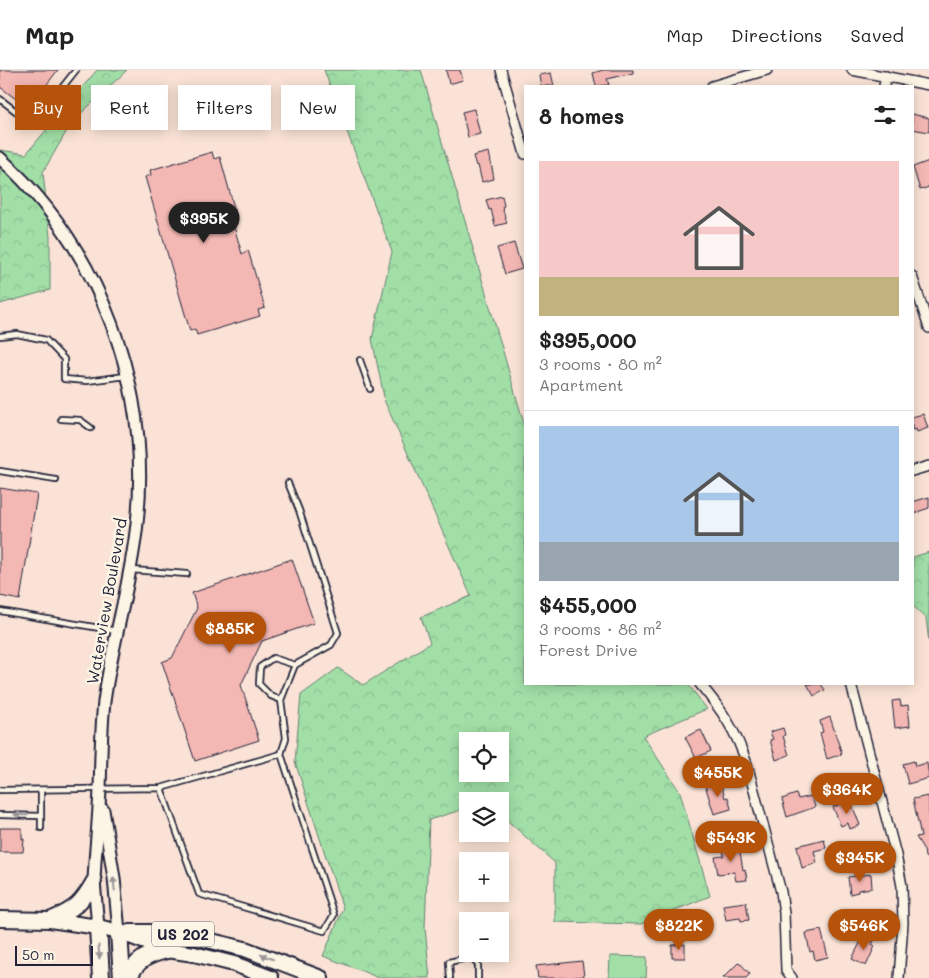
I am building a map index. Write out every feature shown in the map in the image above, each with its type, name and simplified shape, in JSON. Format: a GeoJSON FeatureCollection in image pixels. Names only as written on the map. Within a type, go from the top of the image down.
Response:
{"type":"FeatureCollection","features":[{"type":"Feature","properties":{"kind":"highway"},"geometry":{"type":"LineString","coordinates":[[98,927],[101,978]]}},
{"type":"Feature","properties":{"kind":"highway"},"geometry":{"type":"LineString","coordinates":[[120,932],[122,978]]}},
{"type":"Feature","properties":{"kind":"highway"},"geometry":{"type":"LineString","coordinates":[[128,978],[140,960],[148,955],[166,950]]}},
{"type":"Feature","properties":{"kind":"main road"},"geometry":{"type":"LineString","coordinates":[[50,920],[75,908],[86,896],[94,881]]}},
{"type":"Feature","properties":{"kind":"main road","name":"US 202"},"geometry":{"type":"LineString","coordinates":[[0,919],[50,920],[98,927],[120,932],[166,950],[194,954],[234,964],[271,978]]}},
{"type":"Feature","properties":{"kind":"main road","name":"US 202"},"geometry":{"type":"LineString","coordinates":[[120,932],[174,932],[183,934],[245,949],[321,978]]}},
{"type":"Feature","properties":{"kind":"street"},"geometry":{"type":"LineString","coordinates":[[501,70],[523,142]]}},
{"type":"Feature","properties":{"kind":"street"},"geometry":{"type":"LineString","coordinates":[[852,70],[929,85]]}},
{"type":"Feature","properties":{"kind":"street"},"geometry":{"type":"LineString","coordinates":[[715,85],[763,71]]}},
{"type":"Feature","properties":{"kind":"street"},"geometry":{"type":"LineString","coordinates":[[884,85],[886,76]]}},
{"type":"Feature","properties":{"kind":"street","name":"Waterview Boulevard"},"geometry":{"type":"LineString","coordinates":[[0,158],[20,177],[57,221],[71,241],[96,287],[110,317],[128,376],[134,408],[140,477],[138,522],[104,704],[94,881],[98,927]]}},
{"type":"Feature","properties":{"kind":"street"},"geometry":{"type":"LineString","coordinates":[[914,282],[929,328]]}},
{"type":"Feature","properties":{"kind":"street"},"geometry":{"type":"LineString","coordinates":[[914,470],[929,466]]}},
{"type":"Feature","properties":{"kind":"street"},"geometry":{"type":"LineString","coordinates":[[701,685],[719,706],[731,724],[747,764],[781,892],[784,913],[786,970],[792,978]]}},
{"type":"Feature","properties":{"kind":"street"},"geometry":{"type":"LineString","coordinates":[[851,685],[896,855],[902,886],[903,924],[899,978]]}},
{"type":"Feature","properties":{"kind":"street","name":"Waterview Boulevard"},"geometry":{"type":"LineString","coordinates":[[100,789],[114,878],[120,932]]}},
{"type":"Feature","properties":{"kind":"lane"},"geometry":{"type":"LineString","coordinates":[[0,99],[22,116],[30,118],[42,113],[76,70]]}},
{"type":"Feature","properties":{"kind":"lane"},"geometry":{"type":"LineString","coordinates":[[0,336],[16,334],[46,340],[64,359],[64,379],[88,381],[128,376]]}},
{"type":"Feature","properties":{"kind":"lane"},"geometry":{"type":"LineString","coordinates":[[360,360],[370,389]]}},
{"type":"Feature","properties":{"kind":"lane"},"geometry":{"type":"LineString","coordinates":[[61,419],[80,420],[90,428]]}},
{"type":"Feature","properties":{"kind":"lane"},"geometry":{"type":"LineString","coordinates":[[0,471],[56,480]]}},
{"type":"Feature","properties":{"kind":"lane"},"geometry":{"type":"LineString","coordinates":[[161,788],[199,894],[324,931],[334,916],[281,754],[286,738],[281,700],[295,665],[332,645],[338,633],[299,510],[288,483]]}},
{"type":"Feature","properties":{"kind":"lane"},"geometry":{"type":"LineString","coordinates":[[130,570],[187,574]]}},
{"type":"Feature","properties":{"kind":"lane"},"geometry":{"type":"LineString","coordinates":[[0,611],[117,631]]}},
{"type":"Feature","properties":{"kind":"lane"},"geometry":{"type":"LineString","coordinates":[[281,700],[272,696],[259,684],[260,667],[273,658],[295,665]]}},
{"type":"Feature","properties":{"kind":"lane"},"geometry":{"type":"LineString","coordinates":[[0,790],[161,788],[281,754]]}},
{"type":"Feature","properties":{"kind":"lane"},"geometry":{"type":"LineString","coordinates":[[41,828],[42,790]]}},
{"type":"Feature","properties":{"kind":"lane"},"geometry":{"type":"LineString","coordinates":[[0,815],[41,816]]}},
{"type":"Feature","properties":{"kind":"lane"},"geometry":{"type":"LineString","coordinates":[[450,978],[449,962],[472,957],[478,965],[478,978]]}},
{"type":"Feature","properties":{"kind":"green space"},"geometry":{"type":"Polygon","coordinates":[[[97,70],[127,70],[111,85],[91,85],[91,104],[81,113],[81,89],[97,70]]]}},
{"type":"Feature","properties":{"kind":"green space"},"geometry":{"type":"Polygon","coordinates":[[[324,70],[421,70],[524,424],[524,685],[689,685],[707,709],[643,736],[680,792],[710,896],[641,924],[555,922],[555,863],[509,822],[509,792],[459,792],[459,811],[429,820],[425,928],[430,978],[377,978],[323,956],[343,909],[295,762],[301,695],[338,668],[363,685],[430,643],[421,617],[471,596],[385,402],[372,339],[392,252],[346,130],[355,130],[355,85],[330,85],[324,70]]]}},
{"type":"Feature","properties":{"kind":"green space"},"geometry":{"type":"Polygon","coordinates":[[[46,130],[67,130],[43,172],[50,237],[50,290],[0,304],[0,150],[26,154],[46,130]]]}},
{"type":"Feature","properties":{"kind":"green space"},"geometry":{"type":"Polygon","coordinates":[[[929,552],[929,642],[926,618],[914,607],[914,557],[929,552]]]}},
{"type":"Feature","properties":{"kind":"green space"},"geometry":{"type":"Polygon","coordinates":[[[610,956],[647,957],[646,978],[609,978],[610,956]]]}},
{"type":"Feature","properties":{"kind":"building"},"geometry":{"type":"Polygon","coordinates":[[[0,70],[58,70],[46,85],[15,85],[15,98],[0,87],[0,70]]]}},
{"type":"Feature","properties":{"kind":"building"},"geometry":{"type":"Polygon","coordinates":[[[446,70],[460,70],[463,80],[449,84],[446,70]]]}},
{"type":"Feature","properties":{"kind":"building"},"geometry":{"type":"Polygon","coordinates":[[[603,70],[633,70],[633,73],[607,79],[609,85],[596,85],[593,73],[603,70]]]}},
{"type":"Feature","properties":{"kind":"building"},"geometry":{"type":"Polygon","coordinates":[[[551,73],[554,85],[541,85],[539,75],[551,73]]]}},
{"type":"Feature","properties":{"kind":"building"},"geometry":{"type":"Polygon","coordinates":[[[474,109],[480,134],[468,137],[462,112],[474,109]]]}},
{"type":"Feature","properties":{"kind":"building"},"geometry":{"type":"Polygon","coordinates":[[[914,114],[929,118],[929,132],[914,129],[914,114]]]}},
{"type":"Feature","properties":{"kind":"building"},"geometry":{"type":"Polygon","coordinates":[[[212,152],[214,159],[220,157],[235,211],[230,213],[242,254],[248,250],[265,308],[258,310],[260,316],[197,335],[195,329],[190,331],[145,177],[151,175],[150,170],[212,152]]]}},
{"type":"Feature","properties":{"kind":"building"},"geometry":{"type":"Polygon","coordinates":[[[489,152],[494,179],[482,182],[478,165],[476,166],[473,156],[489,152]]]}},
{"type":"Feature","properties":{"kind":"building"},"geometry":{"type":"Polygon","coordinates":[[[929,161],[929,187],[920,190],[914,167],[929,161]]]}},
{"type":"Feature","properties":{"kind":"building"},"geometry":{"type":"Polygon","coordinates":[[[502,196],[504,206],[502,207],[507,223],[495,226],[491,209],[489,210],[486,200],[502,196]]]}},
{"type":"Feature","properties":{"kind":"building"},"geometry":{"type":"Polygon","coordinates":[[[514,243],[522,269],[505,274],[497,248],[514,243]]]}},
{"type":"Feature","properties":{"kind":"building"},"geometry":{"type":"Polygon","coordinates":[[[923,414],[928,428],[917,432],[916,429],[914,430],[914,416],[923,414]]]}},
{"type":"Feature","properties":{"kind":"building"},"geometry":{"type":"Polygon","coordinates":[[[0,488],[37,494],[20,600],[0,596],[0,488]]]}},
{"type":"Feature","properties":{"kind":"building"},"geometry":{"type":"Polygon","coordinates":[[[929,497],[929,508],[914,515],[914,501],[929,497]]]}},
{"type":"Feature","properties":{"kind":"building"},"geometry":{"type":"Polygon","coordinates":[[[292,559],[314,623],[262,641],[241,685],[259,740],[195,761],[162,662],[172,658],[197,608],[192,593],[292,559]]]}},
{"type":"Feature","properties":{"kind":"building"},"geometry":{"type":"Polygon","coordinates":[[[808,685],[822,685],[825,690],[814,696],[808,685]]]}},
{"type":"Feature","properties":{"kind":"building"},"geometry":{"type":"Polygon","coordinates":[[[900,700],[901,706],[908,705],[910,726],[895,728],[892,701],[900,700]]]}},
{"type":"Feature","properties":{"kind":"building"},"geometry":{"type":"Polygon","coordinates":[[[830,717],[842,754],[827,759],[820,733],[823,732],[820,721],[830,717]]]}},
{"type":"Feature","properties":{"kind":"building"},"geometry":{"type":"Polygon","coordinates":[[[783,728],[785,735],[783,736],[789,755],[776,760],[770,740],[773,739],[770,732],[783,728]]]}},
{"type":"Feature","properties":{"kind":"building"},"geometry":{"type":"Polygon","coordinates":[[[701,730],[711,751],[696,758],[685,737],[701,730]]]}},
{"type":"Feature","properties":{"kind":"building"},"geometry":{"type":"Polygon","coordinates":[[[914,761],[915,766],[927,763],[929,778],[908,784],[903,764],[914,761]]]}},
{"type":"Feature","properties":{"kind":"building"},"geometry":{"type":"Polygon","coordinates":[[[720,781],[725,798],[728,797],[731,809],[714,814],[705,785],[720,781]]]}},
{"type":"Feature","properties":{"kind":"building"},"geometry":{"type":"Polygon","coordinates":[[[796,794],[798,799],[812,796],[815,807],[787,817],[782,799],[796,794]]]}},
{"type":"Feature","properties":{"kind":"building"},"geometry":{"type":"Polygon","coordinates":[[[928,796],[929,859],[925,857],[924,850],[916,837],[921,836],[913,799],[928,796]]]}},
{"type":"Feature","properties":{"kind":"building"},"geometry":{"type":"Polygon","coordinates":[[[850,800],[860,825],[850,829],[848,823],[841,826],[833,807],[850,800]]]}},
{"type":"Feature","properties":{"kind":"building"},"geometry":{"type":"Polygon","coordinates":[[[0,828],[22,828],[22,839],[24,839],[23,852],[0,852],[0,828]]]}},
{"type":"Feature","properties":{"kind":"building"},"geometry":{"type":"Polygon","coordinates":[[[824,839],[826,848],[814,851],[817,863],[802,868],[797,846],[824,839]]]}},
{"type":"Feature","properties":{"kind":"building"},"geometry":{"type":"Polygon","coordinates":[[[739,846],[743,870],[745,869],[747,880],[736,881],[734,872],[718,874],[715,857],[724,856],[723,848],[739,846]]]}},
{"type":"Feature","properties":{"kind":"building"},"geometry":{"type":"Polygon","coordinates":[[[871,874],[872,888],[858,890],[858,892],[850,894],[848,877],[871,874]]]}},
{"type":"Feature","properties":{"kind":"building"},"geometry":{"type":"Polygon","coordinates":[[[746,902],[749,920],[741,921],[740,918],[726,920],[723,905],[746,902]]]}},
{"type":"Feature","properties":{"kind":"building"},"geometry":{"type":"Polygon","coordinates":[[[821,930],[828,957],[815,960],[813,951],[810,952],[806,933],[821,930]]]}},
{"type":"Feature","properties":{"kind":"building"},"geometry":{"type":"Polygon","coordinates":[[[863,937],[874,941],[872,944],[875,946],[866,966],[852,959],[863,937]]]}},
{"type":"Feature","properties":{"kind":"building"},"geometry":{"type":"Polygon","coordinates":[[[685,944],[685,958],[672,958],[672,945],[685,944]]]}},
{"type":"Feature","properties":{"kind":"building"},"geometry":{"type":"Polygon","coordinates":[[[582,961],[584,976],[538,978],[536,966],[582,961]]]}},
{"type":"Feature","properties":{"kind":"building"},"geometry":{"type":"Polygon","coordinates":[[[739,962],[750,974],[746,978],[723,978],[739,962]]]}}]}
